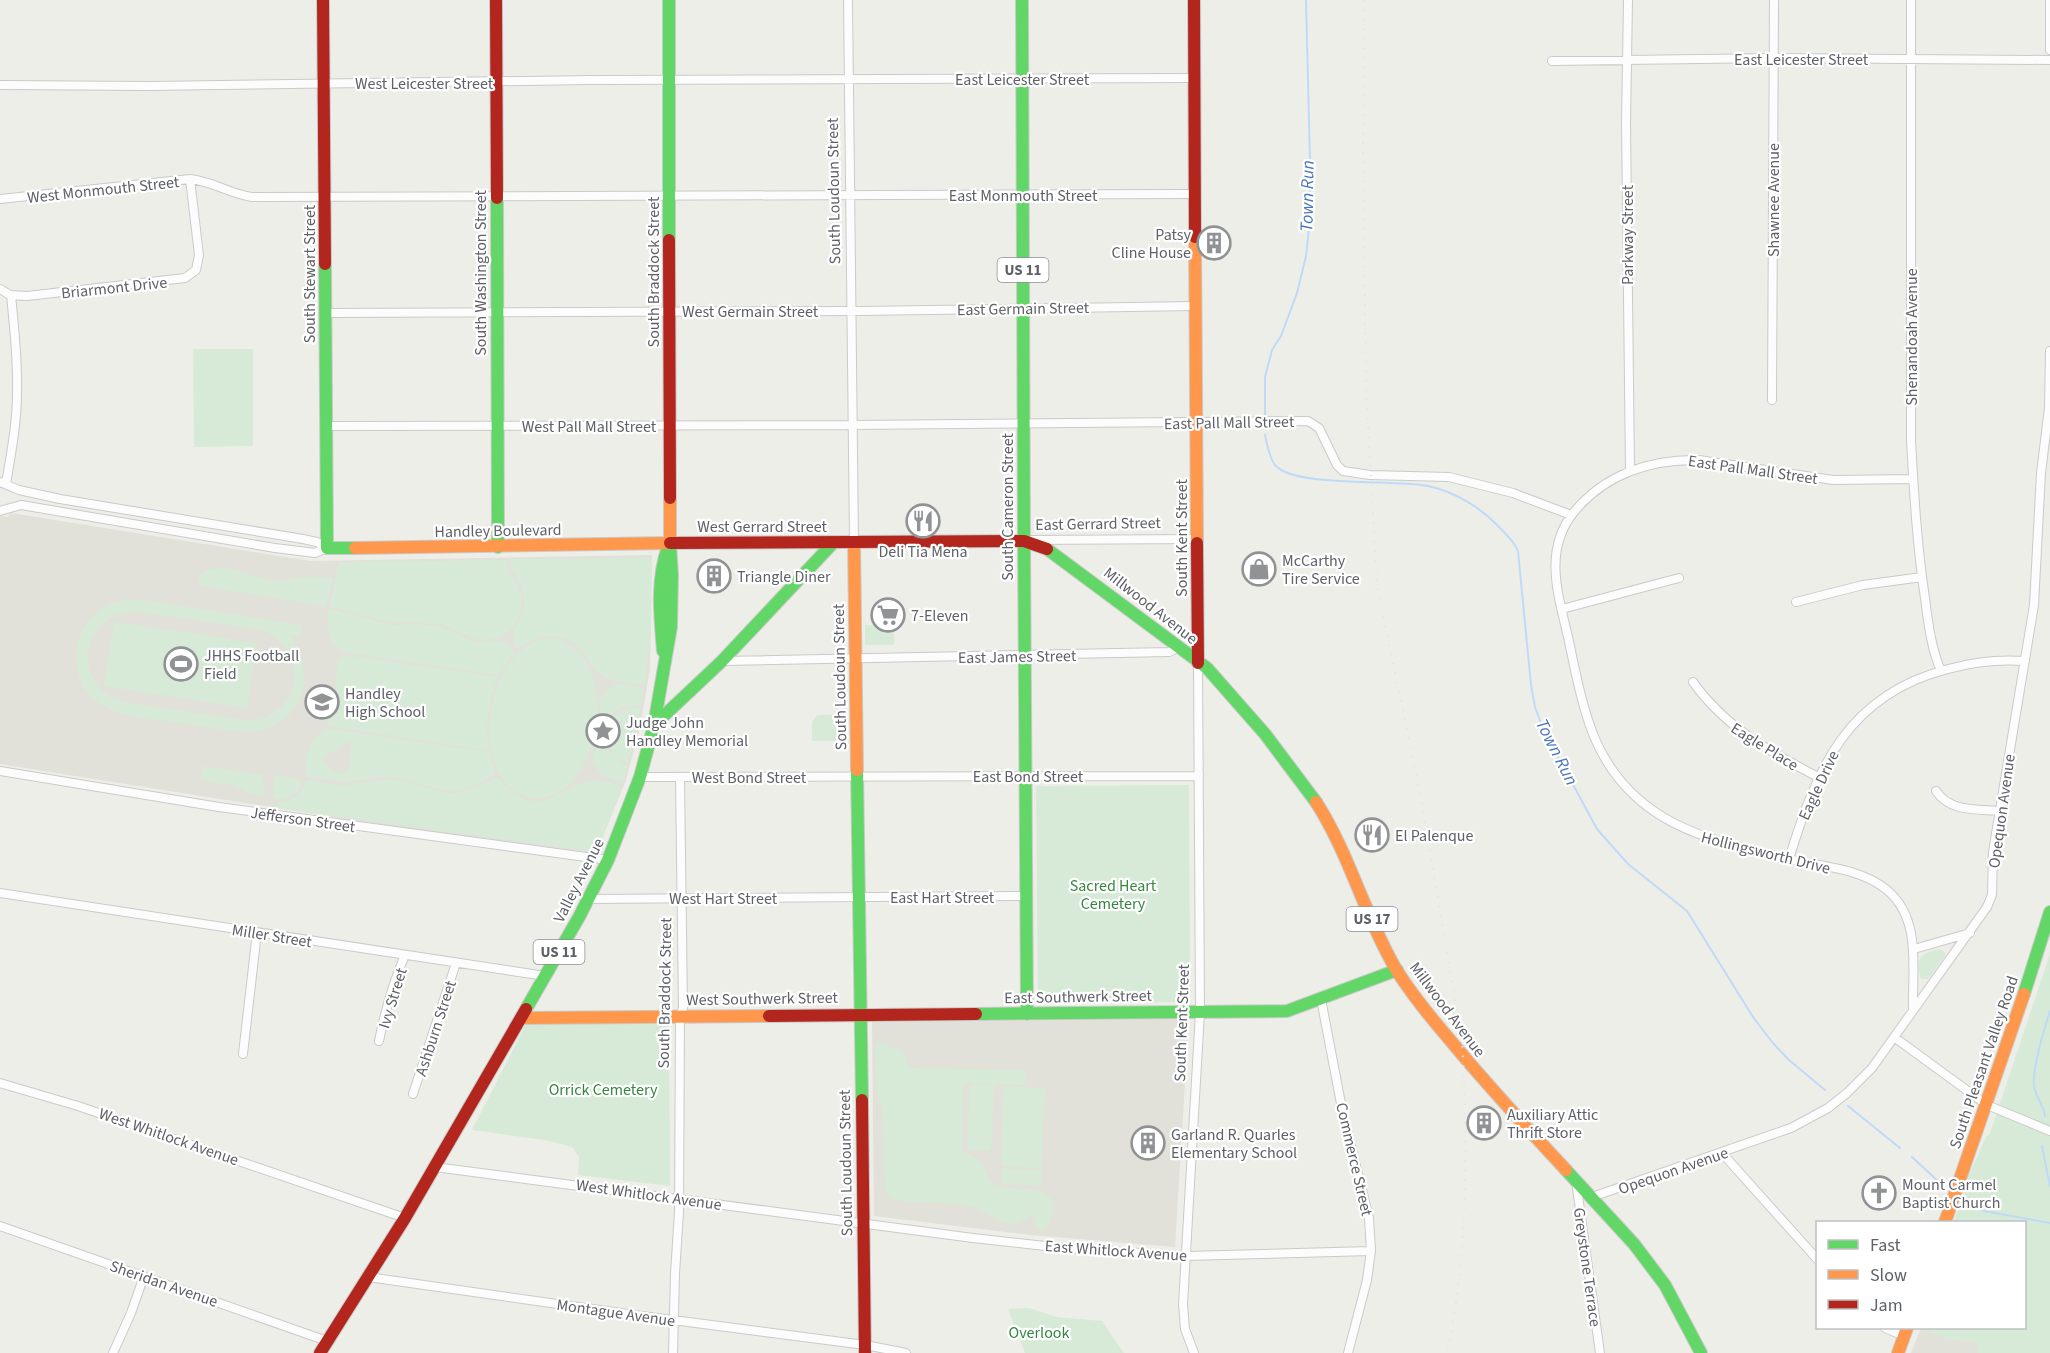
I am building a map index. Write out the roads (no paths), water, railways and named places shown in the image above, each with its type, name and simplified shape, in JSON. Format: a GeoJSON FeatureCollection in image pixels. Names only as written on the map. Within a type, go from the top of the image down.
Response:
{"type":"FeatureCollection","features":[{"type":"Feature","properties":{"kind":"street","name":"South Stewart Street"},"geometry":{"type":"LineString","coordinates":[[323,0],[327,548]]}},
{"type":"Feature","properties":{"kind":"street","name":"South Washington Street"},"geometry":{"type":"LineString","coordinates":[[496,0],[498,547]]}},
{"type":"Feature","properties":{"kind":"street","name":"South Braddock Street"},"geometry":{"type":"LineString","coordinates":[[654,725],[672,610],[669,0]]}},
{"type":"Feature","properties":{"kind":"street","name":"South Loudoun Street"},"geometry":{"type":"LineString","coordinates":[[848,0],[865,1349]]}},
{"type":"Feature","properties":{"kind":"street","name":"South Cameron Street"},"geometry":{"type":"LineString","coordinates":[[1022,0],[1027,1014]]}},
{"type":"Feature","properties":{"kind":"street","name":"South Kent Street"},"geometry":{"type":"LineString","coordinates":[[1194,0],[1200,1012],[1183,1315],[1194,1353]]}},
{"type":"Feature","properties":{"kind":"street","name":"Parkway Street"},"geometry":{"type":"LineString","coordinates":[[1628,0],[1630,470]]}},
{"type":"Feature","properties":{"kind":"street","name":"Shawnee Avenue"},"geometry":{"type":"LineString","coordinates":[[1772,400],[1774,0]]}},
{"type":"Feature","properties":{"kind":"street","name":"Shenandoah Avenue"},"geometry":{"type":"LineString","coordinates":[[1911,0],[1910,409],[1913,479],[1929,626],[1941,671]]}},
{"type":"Feature","properties":{"kind":"street"},"geometry":{"type":"LineString","coordinates":[[2050,0],[2050,50]]}},
{"type":"Feature","properties":{"kind":"street","name":"East Leicester Street"},"geometry":{"type":"LineString","coordinates":[[1552,61],[1773,58],[2050,60]]}},
{"type":"Feature","properties":{"kind":"street","name":"East Leicester Street"},"geometry":{"type":"LineString","coordinates":[[849,80],[1195,78]]}},
{"type":"Feature","properties":{"kind":"street","name":"West Leicester Street"},"geometry":{"type":"LineString","coordinates":[[0,85],[150,86],[849,80]]}},
{"type":"Feature","properties":{"kind":"street","name":"West Monmouth Street"},"geometry":{"type":"LineString","coordinates":[[0,199],[190,179],[252,197],[850,196]]}},
{"type":"Feature","properties":{"kind":"street","name":"Briarmont Drive"},"geometry":{"type":"LineString","coordinates":[[11,295],[27,296],[122,287],[180,280],[192,274],[196,270],[199,255],[190,179]]}},
{"type":"Feature","properties":{"kind":"street","name":"East Monmouth Street"},"geometry":{"type":"LineString","coordinates":[[850,196],[1195,194]]}},
{"type":"Feature","properties":{"kind":"street"},"geometry":{"type":"LineString","coordinates":[[0,290],[11,295],[17,359],[16,417],[3,483]]}},
{"type":"Feature","properties":{"kind":"street","name":"East Germain Street"},"geometry":{"type":"LineString","coordinates":[[851,311],[1195,306]]}},
{"type":"Feature","properties":{"kind":"street","name":"West Germain Street"},"geometry":{"type":"LineString","coordinates":[[326,313],[851,311]]}},
{"type":"Feature","properties":{"kind":"street","name":"Opequon Avenue"},"geometry":{"type":"LineString","coordinates":[[1592,1197],[1722,1154],[1791,1128],[1828,1108],[1858,1083],[1987,907],[1992,895],[1993,852],[2036,580],[2040,481],[2049,408],[2050,351]]}},
{"type":"Feature","properties":{"kind":"street","name":"East Pall Mall Street"},"geometry":{"type":"LineString","coordinates":[[852,425],[1308,421],[1319,428],[1342,471],[1370,475],[1449,477],[1514,493],[1571,515],[1595,491],[1630,470],[1664,462],[1699,460],[1833,480],[1913,479]]}},
{"type":"Feature","properties":{"kind":"street","name":"West Pall Mall Street"},"geometry":{"type":"LineString","coordinates":[[326,426],[852,425]]}},
{"type":"Feature","properties":{"kind":"street","name":"Handley Boulevard"},"geometry":{"type":"LineString","coordinates":[[3,483],[19,490],[123,510],[303,539],[317,542],[327,548]]}},
{"type":"Feature","properties":{"kind":"street","name":"Handley Boulevard"},"geometry":{"type":"LineString","coordinates":[[0,511],[21,505],[315,553],[327,548],[670,543]]}},
{"type":"Feature","properties":{"kind":"street"},"geometry":{"type":"LineString","coordinates":[[121,523],[123,510]]}},
{"type":"Feature","properties":{"kind":"street","name":"Hollingsworth Drive"},"geometry":{"type":"LineString","coordinates":[[1571,515],[1560,537],[1555,556],[1555,579],[1587,717],[1603,754],[1625,786],[1651,811],[1678,827],[1723,843],[1858,874],[1888,891],[1902,908],[1908,920],[1914,949],[1913,1010]]}},
{"type":"Feature","properties":{"kind":"street"},"geometry":{"type":"LineString","coordinates":[[217,538],[219,525]]}},
{"type":"Feature","properties":{"kind":"street","name":"East Gerrard Street"},"geometry":{"type":"LineString","coordinates":[[854,542],[1198,539]]}},
{"type":"Feature","properties":{"kind":"street","name":"Millwood Avenue"},"geometry":{"type":"LineString","coordinates":[[1024,541],[1051,550],[1207,668],[1265,734],[1317,803],[1338,838],[1376,929],[1397,970],[1419,1003],[1448,1041],[1634,1244],[1665,1285],[1701,1353]]}},
{"type":"Feature","properties":{"kind":"street"},"geometry":{"type":"LineString","coordinates":[[654,725],[722,661],[834,542]]}},
{"type":"Feature","properties":{"kind":"street","name":"West Gerrard Street"},"geometry":{"type":"LineString","coordinates":[[670,543],[854,542]]}},
{"type":"Feature","properties":{"kind":"street"},"geometry":{"type":"LineString","coordinates":[[1796,602],[1863,585],[1922,577]]}},
{"type":"Feature","properties":{"kind":"street"},"geometry":{"type":"LineString","coordinates":[[1562,609],[1679,578]]}},
{"type":"Feature","properties":{"kind":"street","name":"East James Street"},"geometry":{"type":"LineString","coordinates":[[722,661],[1169,652],[1178,648]]}},
{"type":"Feature","properties":{"kind":"street","name":"Eagle Drive"},"geometry":{"type":"LineString","coordinates":[[1789,859],[1800,822],[1818,777],[1840,739],[1865,712],[1895,689],[1921,677],[1982,661],[2025,661]]}},
{"type":"Feature","properties":{"kind":"street","name":"Eagle Place"},"geometry":{"type":"LineString","coordinates":[[1693,682],[1704,699],[1736,729],[1790,763],[1818,777]]}},
{"type":"Feature","properties":{"kind":"street","name":"Valley Avenue"},"geometry":{"type":"LineString","coordinates":[[320,1353],[405,1218],[588,899],[608,860],[640,777],[654,725]]}},
{"type":"Feature","properties":{"kind":"street","name":"Jefferson Street"},"geometry":{"type":"LineString","coordinates":[[0,771],[219,807],[608,860]]}},
{"type":"Feature","properties":{"kind":"street","name":"East Bond Street"},"geometry":{"type":"LineString","coordinates":[[857,776],[1199,776]]}},
{"type":"Feature","properties":{"kind":"street","name":"West Bond Street"},"geometry":{"type":"LineString","coordinates":[[640,777],[857,776]]}},
{"type":"Feature","properties":{"kind":"street","name":"South Braddock Street"},"geometry":{"type":"LineString","coordinates":[[673,1353],[679,1198],[680,1016],[683,1008],[680,777]]}},
{"type":"Feature","properties":{"kind":"street"},"geometry":{"type":"LineString","coordinates":[[1936,791],[1952,806],[2000,811]]}},
{"type":"Feature","properties":{"kind":"street","name":"Miller Street"},"geometry":{"type":"LineString","coordinates":[[0,892],[545,976]]}},
{"type":"Feature","properties":{"kind":"street","name":"East Hart Street"},"geometry":{"type":"LineString","coordinates":[[858,897],[1027,897]]}},
{"type":"Feature","properties":{"kind":"street","name":"West Hart Street"},"geometry":{"type":"LineString","coordinates":[[588,899],[858,897]]}},
{"type":"Feature","properties":{"kind":"street","name":"South Pleasant Valley Road"},"geometry":{"type":"LineString","coordinates":[[1945,1221],[2016,1020],[2050,912]]}},
{"type":"Feature","properties":{"kind":"street"},"geometry":{"type":"LineString","coordinates":[[243,1054],[257,932]]}},
{"type":"Feature","properties":{"kind":"street"},"geometry":{"type":"LineString","coordinates":[[1914,949],[1970,933]]}},
{"type":"Feature","properties":{"kind":"street","name":"Ivy Street"},"geometry":{"type":"LineString","coordinates":[[379,1041],[384,1015],[405,955]]}},
{"type":"Feature","properties":{"kind":"street","name":"Ashburn Street"},"geometry":{"type":"LineString","coordinates":[[413,1094],[456,963]]}},
{"type":"Feature","properties":{"kind":"street","name":"East Southwerk Street"},"geometry":{"type":"LineString","coordinates":[[860,1014],[1287,1011],[1397,970]]}},
{"type":"Feature","properties":{"kind":"street","name":"Commerce Street"},"geometry":{"type":"LineString","coordinates":[[1321,999],[1344,1114],[1369,1218],[1371,1251],[1367,1280],[1348,1353]]}},
{"type":"Feature","properties":{"kind":"street","name":"West Southwerk Street"},"geometry":{"type":"LineString","coordinates":[[521,1018],[860,1014]]}},
{"type":"Feature","properties":{"kind":"street"},"geometry":{"type":"LineString","coordinates":[[1893,1037],[1987,1104],[2050,1131]]}},
{"type":"Feature","properties":{"kind":"street","name":"West Whitlock Avenue"},"geometry":{"type":"LineString","coordinates":[[0,1083],[78,1106],[405,1218]]}},
{"type":"Feature","properties":{"kind":"street"},"geometry":{"type":"LineString","coordinates":[[1722,1154],[1816,1258]]}},
{"type":"Feature","properties":{"kind":"street","name":"West Whitlock Avenue"},"geometry":{"type":"LineString","coordinates":[[435,1167],[863,1222]]}},
{"type":"Feature","properties":{"kind":"street","name":"Greystone Terrace"},"geometry":{"type":"LineString","coordinates":[[1576,1181],[1600,1353]]}},
{"type":"Feature","properties":{"kind":"street","name":"East Whitlock Avenue"},"geometry":{"type":"LineString","coordinates":[[863,1222],[1044,1246],[1186,1256],[1371,1251]]}},
{"type":"Feature","properties":{"kind":"street","name":"Sheridan Avenue"},"geometry":{"type":"LineString","coordinates":[[0,1226],[327,1341]]}},
{"type":"Feature","properties":{"kind":"street"},"geometry":{"type":"LineString","coordinates":[[113,1353],[144,1276]]}},
{"type":"Feature","properties":{"kind":"street","name":"Montague Avenue"},"geometry":{"type":"LineString","coordinates":[[368,1277],[906,1353]]}},
{"type":"Feature","properties":{"kind":"street"},"geometry":{"type":"LineString","coordinates":[[1890,1329],[1905,1332],[1898,1353]]}},
{"type":"Feature","properties":{"kind":"waterway","name":"Town Run"},"geometry":{"type":"LineString","coordinates":[[1265,418],[1265,377],[1272,350],[1281,336],[1297,293],[1306,256],[1309,228],[1310,161],[1306,0]]}},
{"type":"Feature","properties":{"kind":"waterway","name":"Town Run"},"geometry":{"type":"LineString","coordinates":[[1265,435],[1273,462],[1286,472],[1323,480],[1428,486],[1457,496],[1475,507],[1510,538],[1518,551],[1535,707],[1544,731],[1597,829],[1628,864],[1687,911],[1753,1017],[1772,1042],[1789,1060],[1825,1090]]}},
{"type":"Feature","properties":{"kind":"waterway"},"geometry":{"type":"LineString","coordinates":[[2045,1116],[2035,1089],[2034,1077],[2039,1048],[2050,1011]]}},
{"type":"Feature","properties":{"kind":"waterway","name":"Town Run"},"geometry":{"type":"LineString","coordinates":[[1848,1106],[1900,1148]]}},
{"type":"Feature","properties":{"kind":"waterway"},"geometry":{"type":"LineString","coordinates":[[2042,1146],[2050,1186]]}},
{"type":"Feature","properties":{"kind":"waterway","name":"Town Run"},"geometry":{"type":"LineString","coordinates":[[1912,1157],[1940,1183]]}},
{"type":"Feature","properties":{"kind":"waterway","name":"Town Run"},"geometry":{"type":"LineString","coordinates":[[1969,1205],[1984,1211],[2050,1223]]}},
{"type":"Feature","properties":{"kind":"railway"},"geometry":{"type":"LineString","coordinates":[[1364,0],[1366,390],[1377,587],[1420,792],[1463,1057],[1464,1206],[1459,1279],[1447,1353]]}},
{"type":"Feature","properties":{"kind":"place","name":"Patsy Cline House"},"geometry":{"type":"Point","coordinates":[1214,243]}},
{"type":"Feature","properties":{"kind":"place","name":"Deli Tia Mena"},"geometry":{"type":"Point","coordinates":[923,521]}},
{"type":"Feature","properties":{"kind":"place","name":"McCarthy Tire Service"},"geometry":{"type":"Point","coordinates":[1259,569]}},
{"type":"Feature","properties":{"kind":"place","name":"Triangle Diner"},"geometry":{"type":"Point","coordinates":[714,576]}},
{"type":"Feature","properties":{"kind":"place","name":"7-Eleven"},"geometry":{"type":"Point","coordinates":[888,615]}},
{"type":"Feature","properties":{"kind":"place","name":"JHHS Football Field"},"geometry":{"type":"Point","coordinates":[181,664]}},
{"type":"Feature","properties":{"kind":"place","name":"Handley High School"},"geometry":{"type":"Point","coordinates":[322,702]}},
{"type":"Feature","properties":{"kind":"place","name":"Judge John Handley Memorial"},"geometry":{"type":"Point","coordinates":[603,731]}},
{"type":"Feature","properties":{"kind":"place","name":"El Palenque"},"geometry":{"type":"Point","coordinates":[1372,835]}},
{"type":"Feature","properties":{"kind":"place","name":"Auxiliary Attic Thrift Store"},"geometry":{"type":"Point","coordinates":[1484,1123]}},
{"type":"Feature","properties":{"kind":"place","name":"Garland R. Quarles Elementary School"},"geometry":{"type":"Point","coordinates":[1148,1143]}},
{"type":"Feature","properties":{"kind":"place","name":"Mount Carmel Baptist Church"},"geometry":{"type":"Point","coordinates":[1879,1193]}},
{"type":"Feature","properties":{"kind":"park label","name":"Sacred Heart Cemetery"},"geometry":{"type":"Point","coordinates":[1113,894]}},
{"type":"Feature","properties":{"kind":"park label","name":"Orrick Cemetery"},"geometry":{"type":"Point","coordinates":[603,1089]}},
{"type":"Feature","properties":{"kind":"park label","name":"Overlook"},"geometry":{"type":"Point","coordinates":[1039,1332]}}]}
